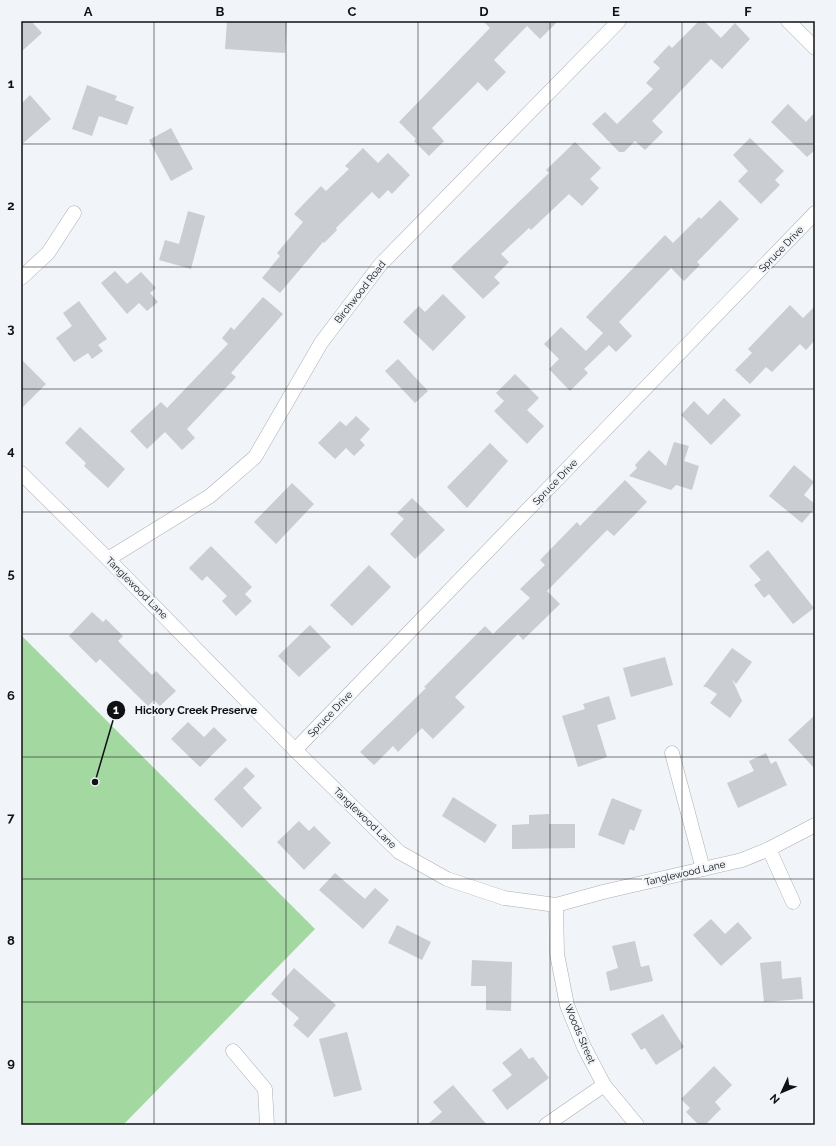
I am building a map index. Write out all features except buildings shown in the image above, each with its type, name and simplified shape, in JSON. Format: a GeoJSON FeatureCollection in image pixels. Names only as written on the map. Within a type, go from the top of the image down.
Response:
{"type":"FeatureCollection","features":[{"type":"Feature","properties":{"kind":"street","name":"Birchwood Road"},"geometry":{"type":"LineString","coordinates":[[108,559],[210,496],[255,457],[321,343],[380,265],[619,21]]}},
{"type":"Feature","properties":{"kind":"street"},"geometry":{"type":"LineString","coordinates":[[788,21],[815,48]]}},
{"type":"Feature","properties":{"kind":"street"},"geometry":{"type":"LineString","coordinates":[[21,278],[48,253],[74,213]]}},
{"type":"Feature","properties":{"kind":"street","name":"Spruce Drive"},"geometry":{"type":"LineString","coordinates":[[295,750],[815,213]]}},
{"type":"Feature","properties":{"kind":"street","name":"Tanglewood Lane"},"geometry":{"type":"LineString","coordinates":[[21,473],[108,559],[295,750],[399,852],[447,879],[504,898],[556,905],[742,860],[769,849],[815,825]]}},
{"type":"Feature","properties":{"kind":"street"},"geometry":{"type":"LineString","coordinates":[[672,753],[703,869]]}},
{"type":"Feature","properties":{"kind":"street"},"geometry":{"type":"LineString","coordinates":[[769,849],[793,902]]}},
{"type":"Feature","properties":{"kind":"street","name":"Woods Street"},"geometry":{"type":"LineString","coordinates":[[556,905],[557,954],[567,1005],[584,1047],[604,1085],[637,1125]]}},
{"type":"Feature","properties":{"kind":"street"},"geometry":{"type":"LineString","coordinates":[[233,1051],[265,1089],[267,1125]]}},
{"type":"Feature","properties":{"kind":"street"},"geometry":{"type":"LineString","coordinates":[[546,1125],[604,1085]]}},
{"type":"Feature","properties":{"kind":"green space"},"geometry":{"type":"Polygon","coordinates":[[[21,635],[315,929],[123,1125],[21,1125],[21,635]]]}},
{"type":"Feature","properties":{"kind":"place","name":"Hickory Creek Preserve"},"geometry":{"type":"Point","coordinates":[95,782]}}]}
